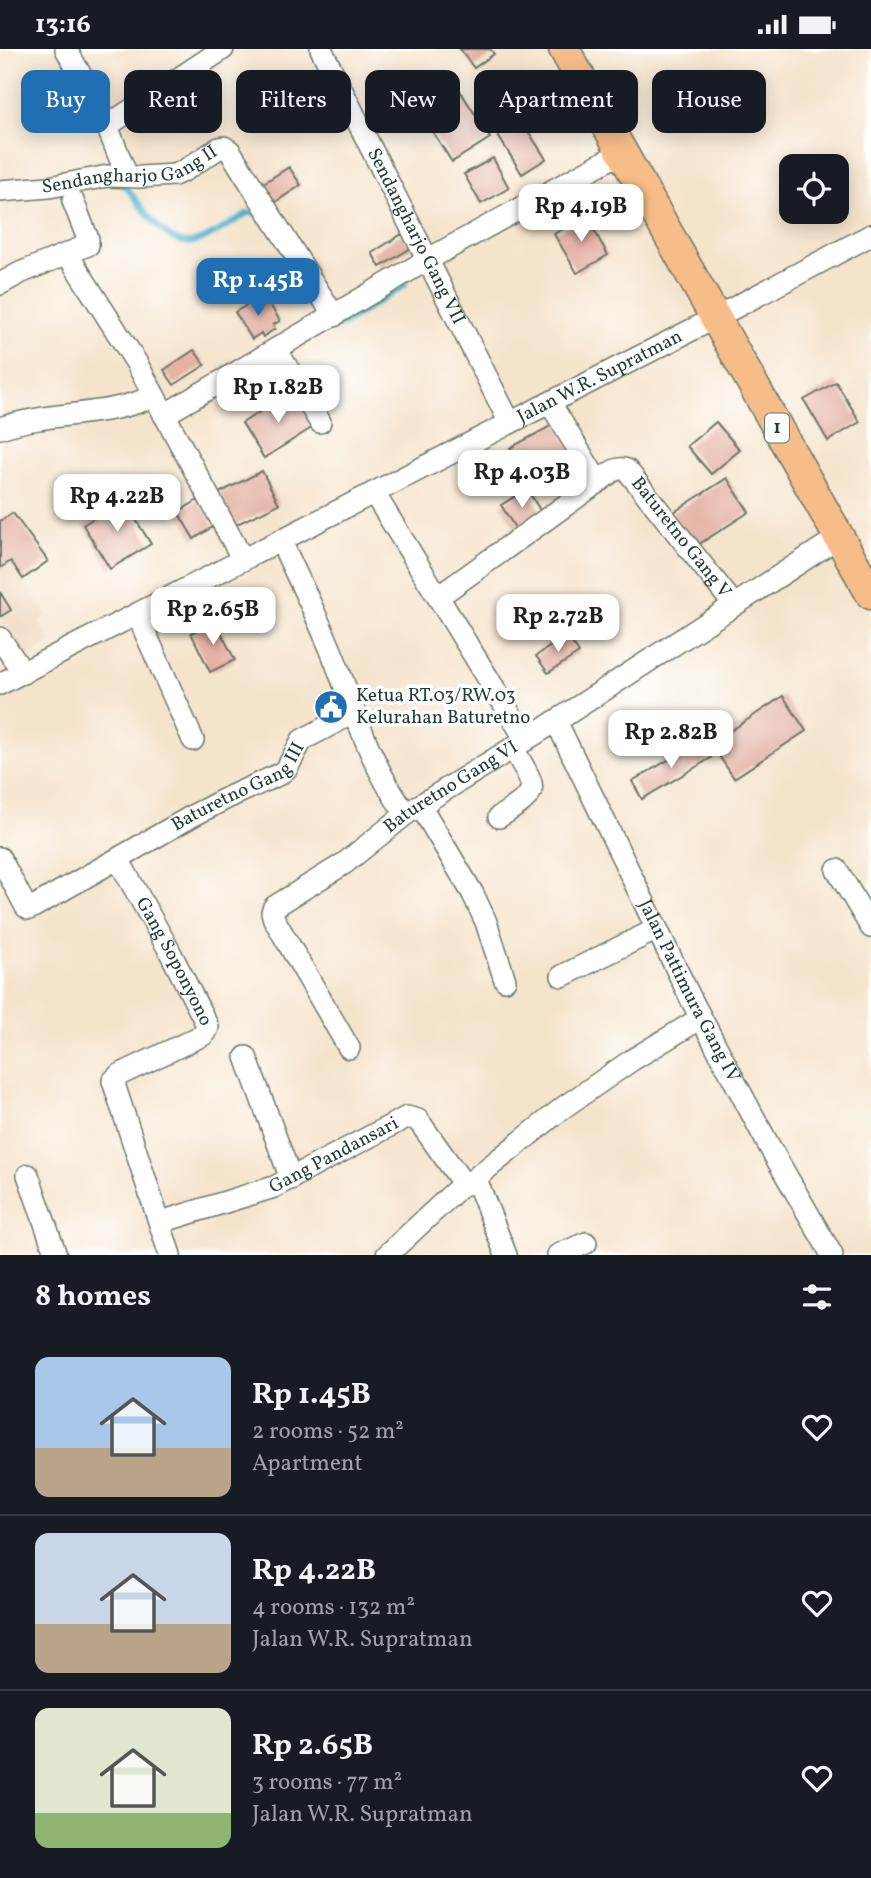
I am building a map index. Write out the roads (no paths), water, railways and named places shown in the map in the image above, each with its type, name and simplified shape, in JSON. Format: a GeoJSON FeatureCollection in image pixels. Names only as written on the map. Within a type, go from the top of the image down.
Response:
{"type":"FeatureCollection","features":[{"type":"Feature","properties":{"kind":"highway","name":"1"},"geometry":{"type":"LineString","coordinates":[[564,49],[871,594]]}},
{"type":"Feature","properties":{"kind":"street"},"geometry":{"type":"LineString","coordinates":[[66,49],[78,70]]}},
{"type":"Feature","properties":{"kind":"street"},"geometry":{"type":"LineString","coordinates":[[110,124],[222,49]]}},
{"type":"Feature","properties":{"kind":"street","name":"Sendangharjo Gang VII"},"geometry":{"type":"LineString","coordinates":[[321,49],[510,423]]}},
{"type":"Feature","properties":{"kind":"street"},"geometry":{"type":"LineString","coordinates":[[110,133],[127,176]]}},
{"type":"Feature","properties":{"kind":"street","name":"Sendangharjo Gang II"},"geometry":{"type":"LineString","coordinates":[[0,191],[57,186],[97,177],[179,173],[224,147],[228,149],[334,316]]}},
{"type":"Feature","properties":{"kind":"street"},"geometry":{"type":"LineString","coordinates":[[0,428],[40,418],[133,405],[159,405],[276,349],[431,267],[622,152]]}},
{"type":"Feature","properties":{"kind":"street"},"geometry":{"type":"LineString","coordinates":[[0,284],[26,270],[85,248],[89,244],[73,201]]}},
{"type":"Feature","properties":{"kind":"street","name":"Jalan W.R. Supratman"},"geometry":{"type":"LineString","coordinates":[[0,684],[715,318],[871,235]]}},
{"type":"Feature","properties":{"kind":"street"},"geometry":{"type":"LineString","coordinates":[[68,255],[136,362],[243,560]]}},
{"type":"Feature","properties":{"kind":"street"},"geometry":{"type":"LineString","coordinates":[[276,349],[320,422]]}},
{"type":"Feature","properties":{"kind":"street","name":"Baturetno Gang V"},"geometry":{"type":"LineString","coordinates":[[550,403],[598,482],[616,469],[627,470],[734,605]]}},
{"type":"Feature","properties":{"kind":"street"},"geometry":{"type":"LineString","coordinates":[[438,597],[598,482]]}},
{"type":"Feature","properties":{"kind":"street"},"geometry":{"type":"LineString","coordinates":[[374,493],[438,597],[519,744],[532,788],[525,800],[499,817]]}},
{"type":"Feature","properties":{"kind":"street","name":"Baturetno Gang VI"},"geometry":{"type":"LineString","coordinates":[[349,1048],[272,912],[277,905],[345,863],[413,809],[556,721],[839,537]]}},
{"type":"Feature","properties":{"kind":"street"},"geometry":{"type":"LineString","coordinates":[[281,541],[327,642],[353,713],[379,769],[413,809],[473,894],[486,922],[505,981]]}},
{"type":"Feature","properties":{"kind":"street"},"geometry":{"type":"LineString","coordinates":[[137,614],[193,740]]}},
{"type":"Feature","properties":{"kind":"street"},"geometry":{"type":"LineString","coordinates":[[0,638],[23,673]]}},
{"type":"Feature","properties":{"kind":"street","name":"Baturetno Gang III"},"geometry":{"type":"LineString","coordinates":[[7,888],[26,907],[31,908],[227,798],[280,774],[287,768],[302,740],[353,713]]}},
{"type":"Feature","properties":{"kind":"street","name":"Jalan Pattimura Gang IV"},"geometry":{"type":"LineString","coordinates":[[556,721],[701,1018],[761,1131],[832,1255]]}},
{"type":"Feature","properties":{"kind":"street"},"geometry":{"type":"LineString","coordinates":[[0,858],[7,888]]}},
{"type":"Feature","properties":{"kind":"street","name":"Gang Soponyono"},"geometry":{"type":"LineString","coordinates":[[118,859],[169,950],[208,1029],[203,1035],[116,1077],[113,1081],[170,1255]]}},
{"type":"Feature","properties":{"kind":"street"},"geometry":{"type":"LineString","coordinates":[[837,870],[871,927]]}},
{"type":"Feature","properties":{"kind":"street"},"geometry":{"type":"LineString","coordinates":[[562,975],[657,929]]}},
{"type":"Feature","properties":{"kind":"street"},"geometry":{"type":"LineString","coordinates":[[387,1255],[470,1181],[564,1107],[632,1060],[701,1018]]}},
{"type":"Feature","properties":{"kind":"street"},"geometry":{"type":"LineString","coordinates":[[246,1057],[291,1179]]}},
{"type":"Feature","properties":{"kind":"street","name":"Gang Pandansari"},"geometry":{"type":"LineString","coordinates":[[160,1222],[266,1190],[411,1117],[418,1120],[470,1181],[506,1255]]}},
{"type":"Feature","properties":{"kind":"street"},"geometry":{"type":"LineString","coordinates":[[28,1175],[56,1255]]}},
{"type":"Feature","properties":{"kind":"street"},"geometry":{"type":"LineString","coordinates":[[558,1255],[586,1243]]}},
{"type":"Feature","properties":{"kind":"waterway"},"geometry":{"type":"LineString","coordinates":[[121,183],[164,232],[183,242],[207,237],[248,213],[256,213],[260,218]]}},
{"type":"Feature","properties":{"kind":"waterway"},"geometry":{"type":"LineString","coordinates":[[334,323],[341,325],[347,322],[405,285]]}},
{"type":"Feature","properties":{"kind":"place","name":"Ketua RT.03/RW.03 Kelurahan Baturetno"},"geometry":{"type":"Point","coordinates":[331,707]}}]}
